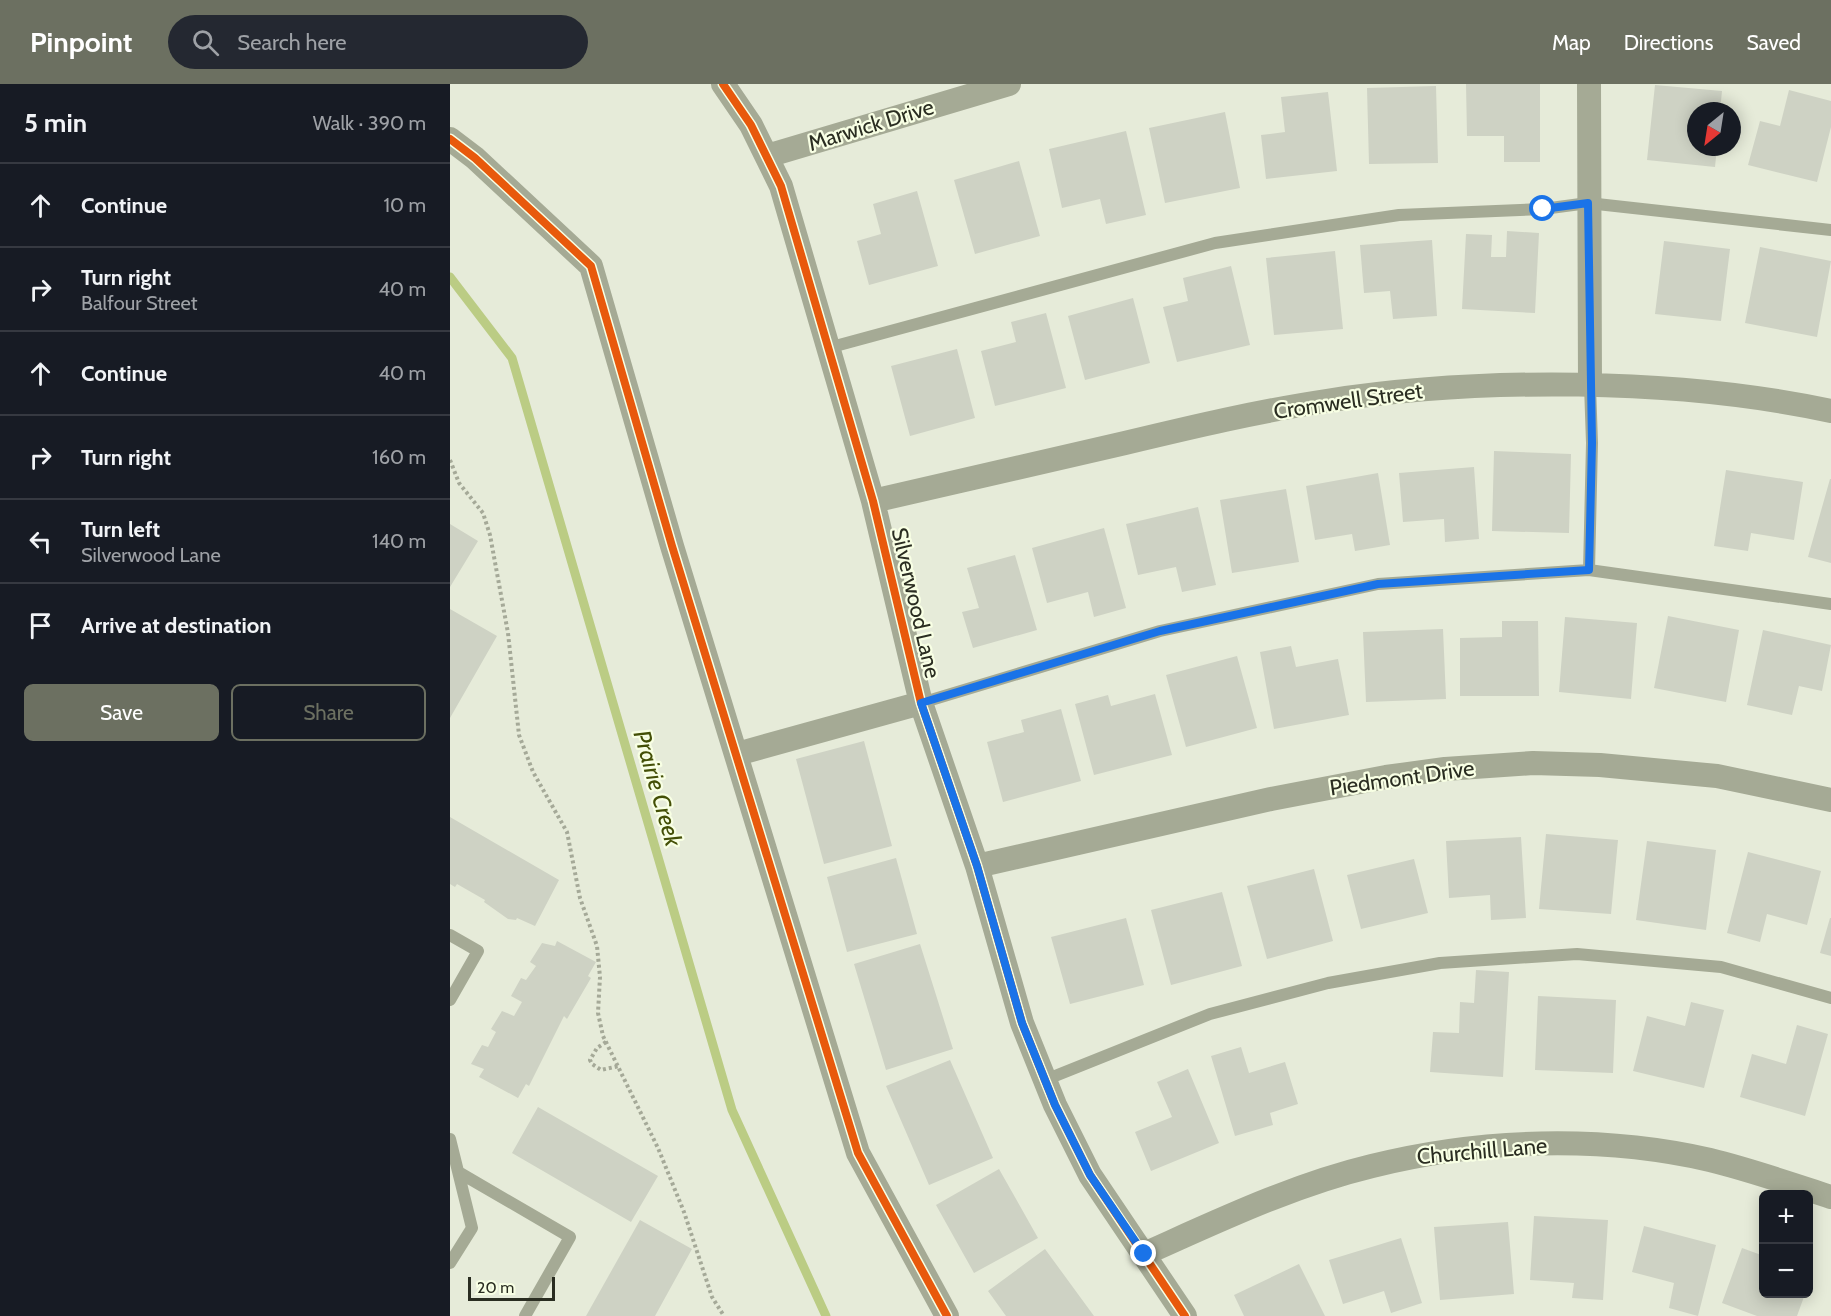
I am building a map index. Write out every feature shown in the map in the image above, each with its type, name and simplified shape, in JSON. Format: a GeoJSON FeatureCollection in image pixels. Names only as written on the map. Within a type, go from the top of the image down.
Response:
{"type":"FeatureCollection","features":[{"type":"Feature","properties":{"kind":"street","name":"Silverwood Lane"},"geometry":{"type":"LineString","coordinates":[[723,84],[751,124],[781,186],[873,501],[921,703],[977,866],[1022,1023],[1045,1080],[1090,1175],[1185,1316]]}},
{"type":"Feature","properties":{"kind":"street","name":"Marwick Drive"},"geometry":{"type":"LineString","coordinates":[[767,156],[1009,84]]}},
{"type":"Feature","properties":{"kind":"street"},"geometry":{"type":"LineString","coordinates":[[1589,84],[1590,386]]}},
{"type":"Feature","properties":{"kind":"street"},"geometry":{"type":"LineString","coordinates":[[450,139],[475,158],[591,266],[672,546],[858,1153],[947,1316]]}},
{"type":"Feature","properties":{"kind":"street","name":"Cromwell Street"},"geometry":{"type":"LineString","coordinates":[[873,501],[1153,436],[1325,401],[1479,387],[1590,386],[1677,390],[1831,411]]}},
{"type":"Feature","properties":{"kind":"street"},"geometry":{"type":"LineString","coordinates":[[737,754],[921,703]]}},
{"type":"Feature","properties":{"kind":"street","name":"Piedmont Drive"},"geometry":{"type":"LineString","coordinates":[[977,866],[1271,799],[1386,777],[1446,769],[1533,763],[1600,765],[1717,776],[1831,800]]}},
{"type":"Feature","properties":{"kind":"street","name":"Churchill Lane"},"geometry":{"type":"LineString","coordinates":[[1144,1254],[1237,1211],[1370,1166],[1418,1156],[1521,1144],[1592,1145],[1707,1160],[1752,1171],[1831,1197]]}},
{"type":"Feature","properties":{"kind":"lane"},"geometry":{"type":"LineString","coordinates":[[828,348],[1215,243],[1399,215],[1543,209],[1588,203],[1831,230]]}},
{"type":"Feature","properties":{"kind":"lane"},"geometry":{"type":"LineString","coordinates":[[1589,570],[1592,443],[1590,386]]}},
{"type":"Feature","properties":{"kind":"lane"},"geometry":{"type":"LineString","coordinates":[[921,703],[1160,631],[1378,584],[1589,570],[1831,604]]}},
{"type":"Feature","properties":{"kind":"lane"},"geometry":{"type":"LineString","coordinates":[[450,935],[478,951],[450,1000]]}},
{"type":"Feature","properties":{"kind":"lane"},"geometry":{"type":"LineString","coordinates":[[1045,1080],[1210,1014],[1328,983],[1440,963],[1576,954],[1721,967],[1831,998]]}},
{"type":"Feature","properties":{"kind":"lane"},"geometry":{"type":"LineString","coordinates":[[450,1140],[472,1228],[450,1263]]}},
{"type":"Feature","properties":{"kind":"lane"},"geometry":{"type":"LineString","coordinates":[[460,1173],[570,1238],[525,1316]]}},
{"type":"Feature","properties":{"kind":"path"},"geometry":{"type":"LineString","coordinates":[[450,460],[459,483],[483,513],[490,535],[508,633],[519,735],[533,772],[563,822],[569,838],[580,898],[597,946],[600,977],[598,1013],[606,1042],[658,1148],[684,1212],[712,1297],[724,1316]]}},
{"type":"Feature","properties":{"kind":"path"},"geometry":{"type":"LineString","coordinates":[[606,1042],[594,1052],[592,1065],[601,1070],[618,1066]]}},
{"type":"Feature","properties":{"kind":"building"},"geometry":{"type":"Polygon","coordinates":[[[1466,84],[1540,84],[1540,162],[1504,162],[1504,136],[1467,136],[1466,84]]]}},
{"type":"Feature","properties":{"kind":"building"},"geometry":{"type":"Polygon","coordinates":[[[1655,85],[1722,91],[1721,102],[1687,102],[1687,156],[1716,156],[1715,167],[1647,160],[1655,85]]]}},
{"type":"Feature","properties":{"kind":"building"},"geometry":{"type":"Polygon","coordinates":[[[1436,86],[1438,163],[1369,164],[1367,88],[1436,86]]]}},
{"type":"Feature","properties":{"kind":"building"},"geometry":{"type":"Polygon","coordinates":[[[1789,90],[1831,101],[1831,127],[1817,182],[1748,165],[1760,121],[1780,126],[1789,90]]]}},
{"type":"Feature","properties":{"kind":"building"},"geometry":{"type":"Polygon","coordinates":[[[1328,92],[1337,171],[1266,179],[1261,135],[1285,132],[1281,97],[1328,92]]]}},
{"type":"Feature","properties":{"kind":"building"},"geometry":{"type":"Polygon","coordinates":[[[1225,112],[1240,188],[1165,203],[1149,128],[1225,112]]]}},
{"type":"Feature","properties":{"kind":"building"},"geometry":{"type":"Polygon","coordinates":[[[1126,131],[1146,215],[1106,224],[1100,199],[1062,208],[1049,149],[1126,131]]]}},
{"type":"Feature","properties":{"kind":"building"},"geometry":{"type":"Polygon","coordinates":[[[1019,161],[1040,236],[975,254],[954,180],[1019,161]]]}},
{"type":"Feature","properties":{"kind":"building"},"geometry":{"type":"Polygon","coordinates":[[[917,191],[938,266],[869,285],[857,241],[881,234],[873,204],[917,191]]]}},
{"type":"Feature","properties":{"kind":"building"},"geometry":{"type":"Polygon","coordinates":[[[1507,231],[1539,233],[1535,313],[1462,309],[1466,234],[1492,235],[1491,257],[1506,257],[1507,231]]]}},
{"type":"Feature","properties":{"kind":"building"},"geometry":{"type":"Polygon","coordinates":[[[1432,240],[1437,316],[1393,319],[1390,291],[1364,293],[1360,245],[1432,240]]]}},
{"type":"Feature","properties":{"kind":"building"},"geometry":{"type":"Polygon","coordinates":[[[1664,241],[1730,249],[1721,321],[1655,314],[1664,241]]]}},
{"type":"Feature","properties":{"kind":"building"},"geometry":{"type":"Polygon","coordinates":[[[1760,247],[1831,261],[1817,337],[1745,323],[1760,247]]]}},
{"type":"Feature","properties":{"kind":"building"},"geometry":{"type":"Polygon","coordinates":[[[1335,251],[1343,329],[1274,335],[1266,258],[1335,251]]]}},
{"type":"Feature","properties":{"kind":"building"},"geometry":{"type":"Polygon","coordinates":[[[1231,266],[1250,345],[1177,362],[1163,307],[1188,301],[1183,278],[1231,266]]]}},
{"type":"Feature","properties":{"kind":"building"},"geometry":{"type":"Polygon","coordinates":[[[1133,298],[1150,363],[1085,380],[1068,316],[1133,298]]]}},
{"type":"Feature","properties":{"kind":"building"},"geometry":{"type":"Polygon","coordinates":[[[1046,313],[1066,388],[995,406],[981,351],[1016,342],[1011,322],[1046,313]]]}},
{"type":"Feature","properties":{"kind":"building"},"geometry":{"type":"Polygon","coordinates":[[[957,349],[975,418],[910,436],[891,366],[957,349]]]}},
{"type":"Feature","properties":{"kind":"building"},"geometry":{"type":"Polygon","coordinates":[[[1494,451],[1571,454],[1569,533],[1492,531],[1494,451]]]}},
{"type":"Feature","properties":{"kind":"building"},"geometry":{"type":"Polygon","coordinates":[[[1474,467],[1479,539],[1445,542],[1444,519],[1403,522],[1399,473],[1474,467]]]}},
{"type":"Feature","properties":{"kind":"building"},"geometry":{"type":"Polygon","coordinates":[[[1726,470],[1803,482],[1794,540],[1751,533],[1748,551],[1714,546],[1726,470]]]}},
{"type":"Feature","properties":{"kind":"building"},"geometry":{"type":"Polygon","coordinates":[[[1378,473],[1390,545],[1355,551],[1352,534],[1315,540],[1306,486],[1378,473]]]}},
{"type":"Feature","properties":{"kind":"building"},"geometry":{"type":"Polygon","coordinates":[[[1831,479],[1831,563],[1808,557],[1831,479]]]}},
{"type":"Feature","properties":{"kind":"building"},"geometry":{"type":"Polygon","coordinates":[[[1286,489],[1299,562],[1232,573],[1220,500],[1286,489]]]}},
{"type":"Feature","properties":{"kind":"building"},"geometry":{"type":"Polygon","coordinates":[[[1198,507],[1216,585],[1182,592],[1176,567],[1138,575],[1126,524],[1198,507]]]}},
{"type":"Feature","properties":{"kind":"building"},"geometry":{"type":"Polygon","coordinates":[[[450,524],[478,541],[450,587],[450,524]]]}},
{"type":"Feature","properties":{"kind":"building"},"geometry":{"type":"Polygon","coordinates":[[[1104,528],[1126,608],[1094,617],[1088,592],[1047,603],[1032,548],[1104,528]]]}},
{"type":"Feature","properties":{"kind":"building"},"geometry":{"type":"Polygon","coordinates":[[[1015,555],[1037,630],[973,648],[962,612],[979,608],[967,568],[1015,555]]]}},
{"type":"Feature","properties":{"kind":"building"},"geometry":{"type":"Polygon","coordinates":[[[450,609],[497,636],[450,718],[450,609]]]}},
{"type":"Feature","properties":{"kind":"building"},"geometry":{"type":"Polygon","coordinates":[[[1668,616],[1739,630],[1726,702],[1654,688],[1668,616]]]}},
{"type":"Feature","properties":{"kind":"building"},"geometry":{"type":"Polygon","coordinates":[[[1565,617],[1637,623],[1631,699],[1559,692],[1565,617]]]}},
{"type":"Feature","properties":{"kind":"building"},"geometry":{"type":"Polygon","coordinates":[[[1502,621],[1538,621],[1539,696],[1460,696],[1460,638],[1502,637],[1502,621]]]}},
{"type":"Feature","properties":{"kind":"building"},"geometry":{"type":"Polygon","coordinates":[[[1443,629],[1446,699],[1366,702],[1363,632],[1443,629]]]}},
{"type":"Feature","properties":{"kind":"building"},"geometry":{"type":"Polygon","coordinates":[[[1763,630],[1831,645],[1822,691],[1799,686],[1792,715],[1747,705],[1763,630]]]}},
{"type":"Feature","properties":{"kind":"building"},"geometry":{"type":"Polygon","coordinates":[[[1291,646],[1296,667],[1338,659],[1349,715],[1274,729],[1260,652],[1291,646]]]}},
{"type":"Feature","properties":{"kind":"building"},"geometry":{"type":"Polygon","coordinates":[[[1237,656],[1257,728],[1186,747],[1166,675],[1237,656]]]}},
{"type":"Feature","properties":{"kind":"building"},"geometry":{"type":"Polygon","coordinates":[[[1155,694],[1172,755],[1094,775],[1075,704],[1108,695],[1111,706],[1155,694]]]}},
{"type":"Feature","properties":{"kind":"building"},"geometry":{"type":"Polygon","coordinates":[[[1061,709],[1081,781],[1003,802],[987,742],[1024,732],[1021,720],[1061,709]]]}},
{"type":"Feature","properties":{"kind":"building"},"geometry":{"type":"Polygon","coordinates":[[[864,741],[892,846],[824,864],[796,759],[864,741]]]}},
{"type":"Feature","properties":{"kind":"building"},"geometry":{"type":"Polygon","coordinates":[[[450,817],[559,880],[535,926],[517,918],[516,920],[508,919],[484,902],[485,900],[457,884],[455,887],[450,884],[450,817]]]}},
{"type":"Feature","properties":{"kind":"building"},"geometry":{"type":"Polygon","coordinates":[[[1546,834],[1618,840],[1611,914],[1539,909],[1546,834]]]}},
{"type":"Feature","properties":{"kind":"building"},"geometry":{"type":"Polygon","coordinates":[[[1521,837],[1526,918],[1491,920],[1490,895],[1449,898],[1446,841],[1521,837]]]}},
{"type":"Feature","properties":{"kind":"building"},"geometry":{"type":"Polygon","coordinates":[[[1647,841],[1716,850],[1706,930],[1636,920],[1647,841]]]}},
{"type":"Feature","properties":{"kind":"building"},"geometry":{"type":"Polygon","coordinates":[[[1748,852],[1821,871],[1807,925],[1767,914],[1760,942],[1727,933],[1748,852]]]}},
{"type":"Feature","properties":{"kind":"building"},"geometry":{"type":"Polygon","coordinates":[[[896,858],[917,934],[847,952],[827,877],[896,858]]]}},
{"type":"Feature","properties":{"kind":"building"},"geometry":{"type":"Polygon","coordinates":[[[1414,859],[1428,913],[1361,929],[1347,875],[1414,859]]]}},
{"type":"Feature","properties":{"kind":"building"},"geometry":{"type":"Polygon","coordinates":[[[1314,869],[1333,941],[1267,959],[1247,886],[1314,869]]]}},
{"type":"Feature","properties":{"kind":"building"},"geometry":{"type":"Polygon","coordinates":[[[1222,892],[1242,966],[1171,985],[1151,910],[1222,892]]]}},
{"type":"Feature","properties":{"kind":"building"},"geometry":{"type":"Polygon","coordinates":[[[1126,918],[1144,985],[1070,1004],[1051,937],[1126,918]]]}},
{"type":"Feature","properties":{"kind":"building"},"geometry":{"type":"Polygon","coordinates":[[[1831,918],[1831,956],[1820,953],[1831,918]]]}},
{"type":"Feature","properties":{"kind":"building"},"geometry":{"type":"Polygon","coordinates":[[[557,941],[596,962],[588,976],[591,978],[567,1019],[564,1016],[529,1086],[526,1084],[518,1098],[479,1077],[484,1069],[471,1064],[482,1045],[488,1047],[496,1032],[491,1029],[502,1011],[514,1016],[522,1002],[511,996],[521,978],[526,980],[536,966],[530,962],[542,943],[555,946],[557,941]]]}},
{"type":"Feature","properties":{"kind":"building"},"geometry":{"type":"Polygon","coordinates":[[[920,944],[953,1049],[886,1070],[854,964],[920,944]]]}},
{"type":"Feature","properties":{"kind":"building"},"geometry":{"type":"Polygon","coordinates":[[[1476,970],[1509,972],[1503,1077],[1430,1072],[1433,1032],[1459,1033],[1460,1002],[1474,1003],[1476,970]]]}},
{"type":"Feature","properties":{"kind":"building"},"geometry":{"type":"Polygon","coordinates":[[[1538,996],[1616,1000],[1613,1073],[1535,1070],[1538,996]]]}},
{"type":"Feature","properties":{"kind":"building"},"geometry":{"type":"Polygon","coordinates":[[[1691,1002],[1724,1010],[1704,1088],[1633,1071],[1647,1016],[1685,1026],[1691,1002]]]}},
{"type":"Feature","properties":{"kind":"building"},"geometry":{"type":"Polygon","coordinates":[[[1797,1025],[1828,1034],[1805,1116],[1740,1097],[1752,1054],[1786,1064],[1797,1025]]]}},
{"type":"Feature","properties":{"kind":"building"},"geometry":{"type":"Polygon","coordinates":[[[1241,1047],[1249,1073],[1285,1062],[1298,1104],[1270,1113],[1273,1125],[1235,1136],[1211,1056],[1241,1047]]]}},
{"type":"Feature","properties":{"kind":"building"},"geometry":{"type":"Polygon","coordinates":[[[950,1060],[993,1158],[929,1185],[886,1086],[950,1060]]]}},
{"type":"Feature","properties":{"kind":"building"},"geometry":{"type":"Polygon","coordinates":[[[1188,1069],[1219,1143],[1151,1171],[1135,1132],[1172,1117],[1157,1082],[1188,1069]]]}},
{"type":"Feature","properties":{"kind":"building"},"geometry":{"type":"Polygon","coordinates":[[[538,1107],[658,1176],[631,1222],[512,1153],[538,1107]]]}},
{"type":"Feature","properties":{"kind":"building"},"geometry":{"type":"Polygon","coordinates":[[[999,1169],[1038,1238],[974,1273],[936,1205],[999,1169]]]}},
{"type":"Feature","properties":{"kind":"building"},"geometry":{"type":"Polygon","coordinates":[[[1534,1216],[1608,1220],[1603,1300],[1572,1298],[1574,1283],[1530,1280],[1534,1216]]]}},
{"type":"Feature","properties":{"kind":"building"},"geometry":{"type":"Polygon","coordinates":[[[640,1220],[692,1249],[655,1316],[586,1316],[640,1220]]]}},
{"type":"Feature","properties":{"kind":"building"},"geometry":{"type":"Polygon","coordinates":[[[1508,1222],[1514,1294],[1440,1300],[1434,1227],[1508,1222]]]}},
{"type":"Feature","properties":{"kind":"building"},"geometry":{"type":"Polygon","coordinates":[[[1644,1226],[1716,1245],[1698,1316],[1669,1308],[1674,1283],[1632,1272],[1644,1226]]]}},
{"type":"Feature","properties":{"kind":"building"},"geometry":{"type":"Polygon","coordinates":[[[1401,1238],[1422,1303],[1391,1313],[1384,1291],[1343,1304],[1329,1260],[1401,1238]]]}},
{"type":"Feature","properties":{"kind":"building"},"geometry":{"type":"Polygon","coordinates":[[[1742,1248],[1759,1254],[1759,1298],[1804,1298],[1797,1316],[1757,1316],[1722,1303],[1742,1248]]]}},
{"type":"Feature","properties":{"kind":"building"},"geometry":{"type":"Polygon","coordinates":[[[1045,1249],[1094,1316],[1006,1316],[988,1291],[1045,1249]]]}},
{"type":"Feature","properties":{"kind":"building"},"geometry":{"type":"Polygon","coordinates":[[[1299,1264],[1325,1316],[1244,1316],[1234,1295],[1299,1264]]]}},
{"type":"Feature","properties":{"kind":"waterway","name":"Prairie Creek"},"geometry":{"type":"LineString","coordinates":[[450,277],[512,358],[732,1110],[826,1316]]}},
{"type":"Feature","properties":{"kind":"cycle path"},"geometry":{"type":"LineString","coordinates":[[723,84],[751,125],[781,186],[873,501],[921,703],[977,866],[1022,1023],[1055,1105],[1090,1175],[1185,1316]]}},
{"type":"Feature","properties":{"kind":"cycle path"},"geometry":{"type":"LineString","coordinates":[[450,139],[475,158],[591,266],[672,546],[858,1153],[947,1316]]}},
{"type":"Feature","properties":{"kind":"route"},"geometry":{"type":"LineString","coordinates":[[1144,1254],[1090,1175],[1055,1105],[1022,1023],[1016,995],[977,866],[921,703],[1160,631],[1378,584],[1501,574],[1589,570],[1592,443],[1588,203],[1543,209]]}}]}
